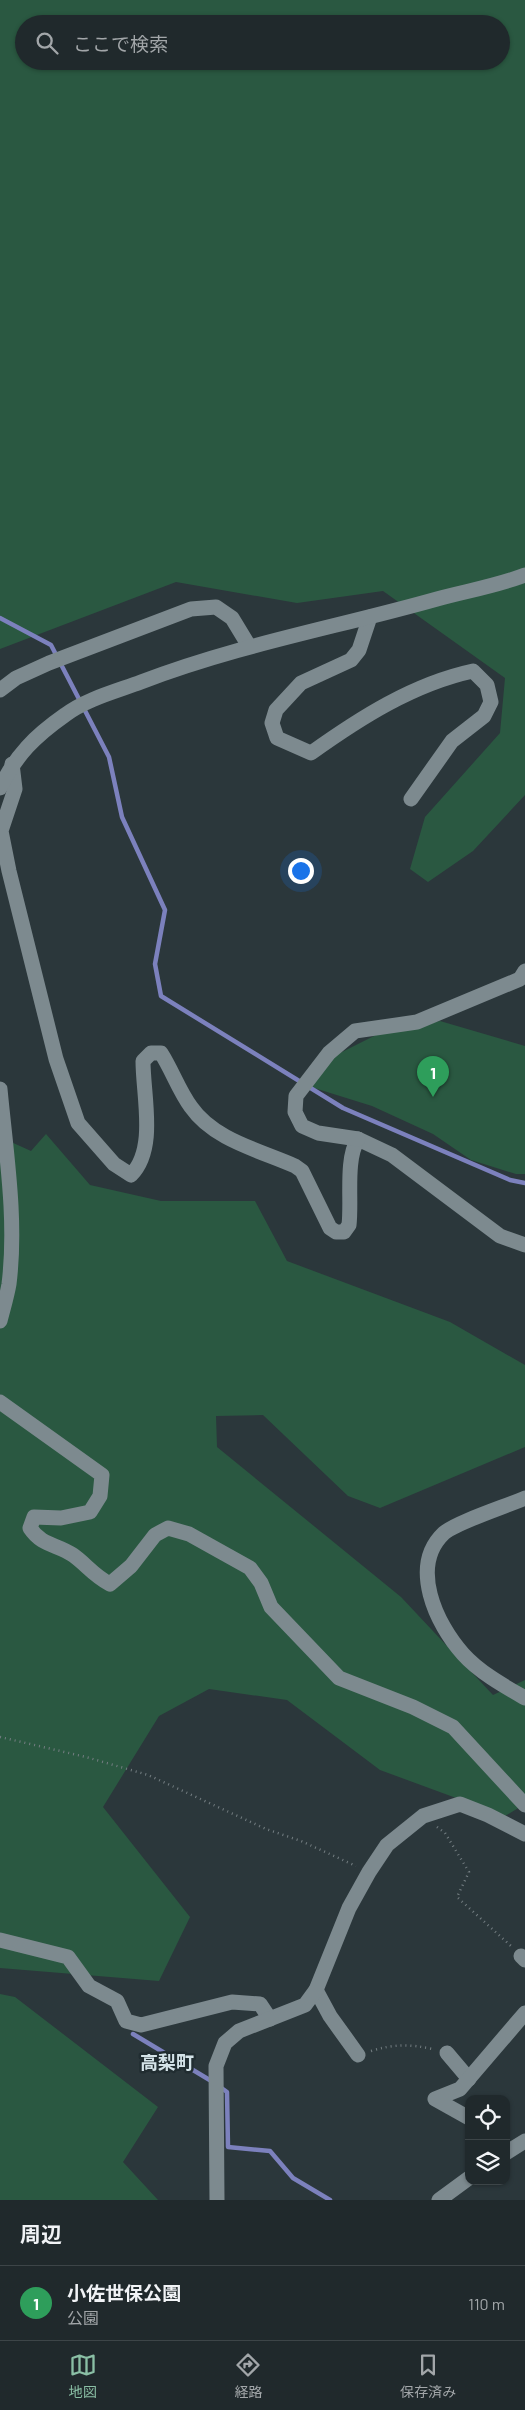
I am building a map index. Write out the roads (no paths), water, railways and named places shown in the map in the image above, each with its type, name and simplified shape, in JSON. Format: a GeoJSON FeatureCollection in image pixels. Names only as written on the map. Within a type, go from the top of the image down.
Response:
{"type":"FeatureCollection","features":[{"type":"Feature","properties":{"kind":"street"},"geometry":{"type":"LineString","coordinates":[[0,788],[12,764],[35,738],[74,710],[92,702],[186,664],[249,646],[370,617],[525,574]]}},
{"type":"Feature","properties":{"kind":"street"},"geometry":{"type":"LineString","coordinates":[[0,690],[16,678],[65,656],[167,616],[191,609],[216,607],[232,618],[249,646]]}},
{"type":"Feature","properties":{"kind":"street"},"geometry":{"type":"LineString","coordinates":[[370,617],[359,650],[351,660],[302,683],[276,710],[272,723],[278,738],[311,753],[364,716],[451,676],[473,671],[487,685],[491,702],[484,716],[452,741],[411,799]]}},
{"type":"Feature","properties":{"kind":"street"},"geometry":{"type":"LineString","coordinates":[[12,764],[15,789],[2,831],[8,871],[56,1059],[78,1123],[97,1146],[114,1164],[131,1175],[139,1167],[144,1154],[147,1111],[143,1088],[143,1061],[151,1052],[161,1053],[190,1106],[205,1125],[295,1166],[302,1171],[330,1228],[336,1232],[344,1232],[349,1225],[351,1170],[354,1146],[358,1139]]}},
{"type":"Feature","properties":{"kind":"street"},"geometry":{"type":"LineString","coordinates":[[525,971],[520,979],[417,1022],[355,1031],[328,1053],[298,1093],[295,1112],[302,1126],[318,1133],[358,1139],[392,1155],[500,1236],[525,1245]]}},
{"type":"Feature","properties":{"kind":"street"},"geometry":{"type":"LineString","coordinates":[[0,1089],[12,1238],[9,1284],[0,1321]]}},
{"type":"Feature","properties":{"kind":"street"},"geometry":{"type":"LineString","coordinates":[[0,1402],[102,1475],[100,1496],[90,1512],[61,1518],[34,1517],[30,1528],[37,1539],[73,1555],[95,1576],[110,1584],[131,1566],[155,1535],[168,1528],[189,1534],[250,1568],[261,1584],[272,1607],[339,1678],[413,1707],[453,1727],[525,1805]]}},
{"type":"Feature","properties":{"kind":"street"},"geometry":{"type":"LineString","coordinates":[[525,1498],[445,1533],[434,1547],[426,1568],[428,1589],[440,1620],[463,1654],[497,1681],[525,1698]]}},
{"type":"Feature","properties":{"kind":"street"},"geometry":{"type":"LineString","coordinates":[[217,2200],[216,2066],[225,2044],[239,2031],[305,2005],[316,1990],[350,1908],[369,1872],[387,1845],[423,1816],[460,1804],[488,1815],[525,1834]]}},
{"type":"Feature","properties":{"kind":"street"},"geometry":{"type":"LineString","coordinates":[[0,1940],[68,1957],[89,1986],[117,2001],[126,2021],[141,2025],[232,2002],[260,2004],[270,2019]]}},
{"type":"Feature","properties":{"kind":"street"},"geometry":{"type":"LineString","coordinates":[[316,1990],[358,2055]]}},
{"type":"Feature","properties":{"kind":"street"},"geometry":{"type":"LineString","coordinates":[[465,2116],[435,2099],[460,2089],[525,2013]]}},
{"type":"Feature","properties":{"kind":"street"},"geometry":{"type":"LineString","coordinates":[[447,2052],[469,2079]]}},
{"type":"Feature","properties":{"kind":"street"},"geometry":{"type":"LineString","coordinates":[[439,2200],[465,2181]]}},
{"type":"Feature","properties":{"kind":"waterway"},"geometry":{"type":"LineString","coordinates":[[0,618],[51,645],[109,757],[122,817],[165,910],[155,964],[161,996],[343,1108],[510,1180],[525,1183]]}},
{"type":"Feature","properties":{"kind":"waterway"},"geometry":{"type":"LineString","coordinates":[[133,2034],[213,2082]]}},
{"type":"Feature","properties":{"kind":"waterway"},"geometry":{"type":"LineString","coordinates":[[220,2087],[227,2092],[228,2147],[270,2151],[293,2178],[330,2200]]}},
{"type":"Feature","properties":{"kind":"place","name":"小佐世保公園"},"geometry":{"type":"Point","coordinates":[433,1097]}},
{"type":"Feature","properties":{"kind":"district","name":"高梨町"},"geometry":{"type":"Point","coordinates":[167,2063]}}]}
